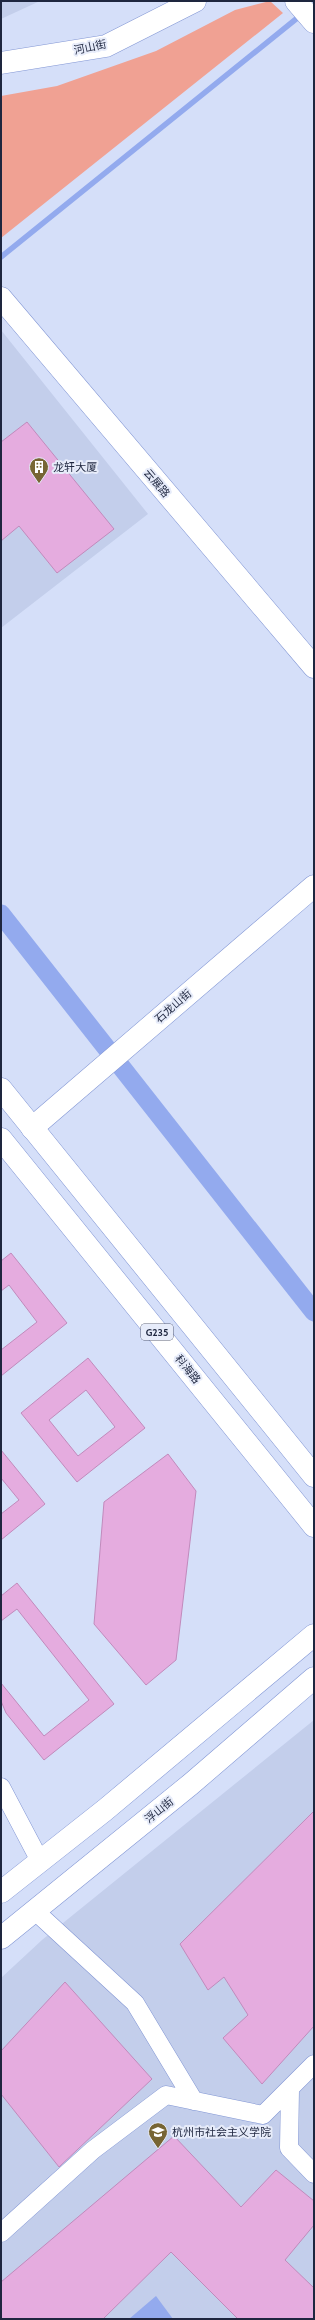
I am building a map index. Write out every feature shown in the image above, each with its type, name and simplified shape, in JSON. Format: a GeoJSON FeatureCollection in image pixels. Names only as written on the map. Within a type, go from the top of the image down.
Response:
{"type":"FeatureCollection","features":[{"type":"Feature","properties":{"kind":"main road","name":"河山街"},"geometry":{"type":"LineString","coordinates":[[1,63],[106,46],[195,1]]}},
{"type":"Feature","properties":{"kind":"main road"},"geometry":{"type":"LineString","coordinates":[[297,2],[314,22]]}},
{"type":"Feature","properties":{"kind":"main road","name":"云展路"},"geometry":{"type":"LineString","coordinates":[[1,298],[314,667]]}},
{"type":"Feature","properties":{"kind":"main road","name":"石龙山街"},"geometry":{"type":"LineString","coordinates":[[32,1128],[314,886]]}},
{"type":"Feature","properties":{"kind":"main road","name":"G235"},"geometry":{"type":"LineString","coordinates":[[1,1089],[314,1476]]}},
{"type":"Feature","properties":{"kind":"main road","name":"科海路"},"geometry":{"type":"LineString","coordinates":[[1,1139],[314,1526]]}},
{"type":"Feature","properties":{"kind":"main road"},"geometry":{"type":"LineString","coordinates":[[1,1892],[105,1810],[314,1635]]}},
{"type":"Feature","properties":{"kind":"main road","name":"浮山街"},"geometry":{"type":"LineString","coordinates":[[1,1938],[191,1784],[314,1678]]}},
{"type":"Feature","properties":{"kind":"street"},"geometry":{"type":"LineString","coordinates":[[1,1787],[40,1861]]}},
{"type":"Feature","properties":{"kind":"street"},"geometry":{"type":"LineString","coordinates":[[35,1911],[135,2003],[194,2101]]}},
{"type":"Feature","properties":{"kind":"street"},"geometry":{"type":"LineString","coordinates":[[1,2233],[94,2150],[166,2095],[263,2115],[314,2064]]}},
{"type":"Feature","properties":{"kind":"street"},"geometry":{"type":"LineString","coordinates":[[290,2088],[288,2148],[314,2174]]}},
{"type":"Feature","properties":{"kind":"shaded area"},"geometry":{"type":"Polygon","coordinates":[[[1,1],[40,1],[1,19],[1,1]]]}},
{"type":"Feature","properties":{"kind":"shaded area"},"geometry":{"type":"Polygon","coordinates":[[[270,1],[283,13],[1,238],[1,96],[57,86],[156,51],[235,10],[270,1]]]}},
{"type":"Feature","properties":{"kind":"shaded area"},"geometry":{"type":"Polygon","coordinates":[[[1,330],[148,514],[1,628],[1,330]]]}},
{"type":"Feature","properties":{"kind":"shaded area","name":"杭州市社会主义学院"},"geometry":{"type":"Polygon","coordinates":[[[314,1720],[314,2319],[1,2319],[1,1978],[42,1940],[314,1720]]]}},
{"type":"Feature","properties":{"kind":"water"},"geometry":{"type":"Polygon","coordinates":[[[156,2296],[173,2319],[129,2319],[156,2296]]]}},
{"type":"Feature","properties":{"kind":"building","name":"龙轩大厦"},"geometry":{"type":"Polygon","coordinates":[[[27,422],[114,529],[57,573],[19,526],[1,541],[1,442],[27,422]]]}},
{"type":"Feature","properties":{"kind":"building"},"geometry":{"type":"Polygon","coordinates":[[[11,1253],[67,1323],[1,1376],[1,1350],[37,1322],[9,1285],[1,1291],[1,1261],[11,1253]]]}},
{"type":"Feature","properties":{"kind":"building"},"geometry":{"type":"Polygon","coordinates":[[[88,1358],[145,1428],[77,1482],[21,1413],[88,1358]],[[86,1390],[49,1420],[78,1456],[115,1427],[86,1390]]]}},
{"type":"Feature","properties":{"kind":"building"},"geometry":{"type":"Polygon","coordinates":[[[1,1450],[45,1504],[1,1540],[1,1514],[19,1500],[1,1478],[1,1450]]]}},
{"type":"Feature","properties":{"kind":"building"},"geometry":{"type":"Polygon","coordinates":[[[168,1454],[196,1491],[176,1660],[146,1685],[94,1624],[104,1502],[168,1454]]]}},
{"type":"Feature","properties":{"kind":"building"},"geometry":{"type":"Polygon","coordinates":[[[17,1583],[114,1704],[44,1760],[6,1713],[1,1701],[1,1683],[44,1736],[89,1700],[17,1609],[1,1621],[1,1596],[17,1583]]]}},
{"type":"Feature","properties":{"kind":"building"},"geometry":{"type":"Polygon","coordinates":[[[314,1811],[314,2026],[262,2084],[223,2038],[248,2015],[224,1977],[208,1990],[180,1944],[314,1811]]]}},
{"type":"Feature","properties":{"kind":"building"},"geometry":{"type":"Polygon","coordinates":[[[65,1982],[152,2079],[59,2167],[1,2094],[1,2051],[65,1982]]]}},
{"type":"Feature","properties":{"kind":"building"},"geometry":{"type":"Polygon","coordinates":[[[174,2136],[241,2207],[276,2170],[314,2201],[314,2225],[285,2260],[314,2288],[314,2319],[238,2319],[171,2252],[103,2319],[1,2319],[1,2282],[174,2136]]]}},
{"type":"Feature","properties":{"kind":"waterway"},"geometry":{"type":"LineString","coordinates":[[1,257],[301,15]]}},
{"type":"Feature","properties":{"kind":"waterway"},"geometry":{"type":"LineString","coordinates":[[1,914],[314,1312]]}},
{"type":"Feature","properties":{"kind":"place","name":"龙轩大厦"},"geometry":{"type":"Point","coordinates":[39,484]}},
{"type":"Feature","properties":{"kind":"place","name":"杭州市社会主义学院"},"geometry":{"type":"Point","coordinates":[158,2149]}}]}
